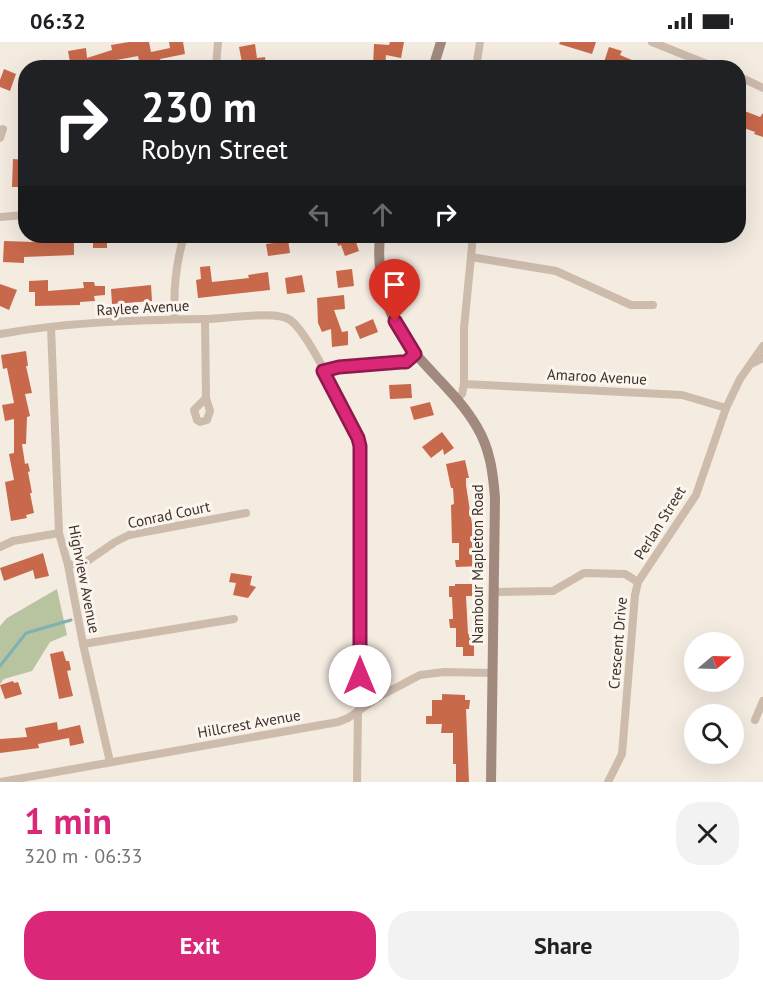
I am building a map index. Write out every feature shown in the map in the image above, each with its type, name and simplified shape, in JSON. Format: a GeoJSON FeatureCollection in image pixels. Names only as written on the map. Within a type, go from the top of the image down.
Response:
{"type":"FeatureCollection","features":[{"type":"Feature","properties":{"kind":"main road"},"geometry":{"type":"LineString","coordinates":[[435,60],[441,42]]}},
{"type":"Feature","properties":{"kind":"main road","name":"Nambour Mapleton Road"},"geometry":{"type":"LineString","coordinates":[[380,243],[379,265],[395,321],[415,354],[457,399],[478,428],[492,465],[495,498],[495,592],[491,782]]}},
{"type":"Feature","properties":{"kind":"street"},"geometry":{"type":"LineString","coordinates":[[217,60],[218,42]]}},
{"type":"Feature","properties":{"kind":"street"},"geometry":{"type":"LineString","coordinates":[[477,60],[480,42]]}},
{"type":"Feature","properties":{"kind":"street"},"geometry":{"type":"LineString","coordinates":[[652,42],[697,60]]}},
{"type":"Feature","properties":{"kind":"street"},"geometry":{"type":"LineString","coordinates":[[746,80],[763,88]]}},
{"type":"Feature","properties":{"kind":"street"},"geometry":{"type":"LineString","coordinates":[[0,138],[3,129]]}},
{"type":"Feature","properties":{"kind":"street"},"geometry":{"type":"LineString","coordinates":[[0,218],[18,216]]}},
{"type":"Feature","properties":{"kind":"street"},"geometry":{"type":"LineString","coordinates":[[174,319],[173,295],[182,243]]}},
{"type":"Feature","properties":{"kind":"street"},"geometry":{"type":"LineString","coordinates":[[457,399],[462,394],[464,384],[464,328],[472,243]]}},
{"type":"Feature","properties":{"kind":"street"},"geometry":{"type":"LineString","coordinates":[[471,257],[556,271],[632,305],[653,305]]}},
{"type":"Feature","properties":{"kind":"street","name":"Raylee Avenue"},"geometry":{"type":"LineString","coordinates":[[0,334],[51,327],[274,315],[287,318],[301,330],[323,371]]}},
{"type":"Feature","properties":{"kind":"street"},"geometry":{"type":"LineString","coordinates":[[205,319],[206,398]]}},
{"type":"Feature","properties":{"kind":"street","name":"Highview Avenue"},"geometry":{"type":"LineString","coordinates":[[51,327],[59,533],[68,565],[83,644],[110,762]]}},
{"type":"Feature","properties":{"kind":"street","name":"Perlan Street"},"geometry":{"type":"LineString","coordinates":[[638,582],[696,495],[726,408],[749,364],[763,346]]}},
{"type":"Feature","properties":{"kind":"street"},"geometry":{"type":"LineString","coordinates":[[369,703],[363,692],[360,676],[360,446],[323,371],[339,367],[406,362],[415,354]]}},
{"type":"Feature","properties":{"kind":"street"},"geometry":{"type":"LineString","coordinates":[[749,364],[763,358]]}},
{"type":"Feature","properties":{"kind":"street","name":"Amaroo Avenue"},"geometry":{"type":"LineString","coordinates":[[464,384],[682,395],[726,408]]}},
{"type":"Feature","properties":{"kind":"street","name":"Conrad Court"},"geometry":{"type":"LineString","coordinates":[[68,565],[86,562],[129,535],[246,513]]}},
{"type":"Feature","properties":{"kind":"street"},"geometry":{"type":"LineString","coordinates":[[0,547],[13,541],[59,533]]}},
{"type":"Feature","properties":{"kind":"street","name":"Crescent Drive"},"geometry":{"type":"LineString","coordinates":[[495,592],[554,591],[584,573],[625,574],[638,582],[622,754],[608,782]]}},
{"type":"Feature","properties":{"kind":"street"},"geometry":{"type":"LineString","coordinates":[[83,644],[234,619]]}},
{"type":"Feature","properties":{"kind":"street","name":"Hillcrest Avenue"},"geometry":{"type":"LineString","coordinates":[[0,782],[338,722],[420,675],[438,672],[492,673]]}},
{"type":"Feature","properties":{"kind":"street"},"geometry":{"type":"LineString","coordinates":[[755,720],[763,702]]}},
{"type":"Feature","properties":{"kind":"street"},"geometry":{"type":"LineString","coordinates":[[357,782],[358,711]]}},
{"type":"Feature","properties":{"kind":"green space"},"geometry":{"type":"Polygon","coordinates":[[[57,589],[67,635],[50,642],[32,671],[4,679],[0,684],[0,626],[7,618],[57,589]]]}},
{"type":"Feature","properties":{"kind":"building"},"geometry":{"type":"Polygon","coordinates":[[[149,42],[151,52],[170,48],[169,42],[183,42],[185,54],[160,60],[139,60],[138,56],[117,60],[70,60],[68,51],[86,48],[87,58],[112,50],[111,45],[149,42]]]}},
{"type":"Feature","properties":{"kind":"building"},"geometry":{"type":"Polygon","coordinates":[[[390,42],[404,42],[401,58],[386,55],[386,60],[373,60],[374,44],[389,45],[390,42]]]}},
{"type":"Feature","properties":{"kind":"building"},"geometry":{"type":"Polygon","coordinates":[[[560,42],[596,42],[592,54],[559,44],[560,42]]]}},
{"type":"Feature","properties":{"kind":"building"},"geometry":{"type":"Polygon","coordinates":[[[255,44],[257,58],[265,57],[265,60],[241,60],[239,47],[255,44]]]}},
{"type":"Feature","properties":{"kind":"building"},"geometry":{"type":"Polygon","coordinates":[[[609,47],[622,51],[620,55],[632,60],[605,60],[609,47]]]}},
{"type":"Feature","properties":{"kind":"building"},"geometry":{"type":"Polygon","coordinates":[[[4,69],[16,74],[10,91],[0,87],[4,69]]]}},
{"type":"Feature","properties":{"kind":"building"},"geometry":{"type":"Polygon","coordinates":[[[746,112],[760,117],[763,113],[763,137],[754,134],[755,132],[746,129],[746,112]]]}},
{"type":"Feature","properties":{"kind":"building"},"geometry":{"type":"Polygon","coordinates":[[[13,159],[18,159],[18,187],[12,187],[13,159]]]}},
{"type":"Feature","properties":{"kind":"building"},"geometry":{"type":"Polygon","coordinates":[[[4,241],[74,243],[74,255],[24,257],[24,263],[3,262],[4,241]]]}},
{"type":"Feature","properties":{"kind":"building"},"geometry":{"type":"Polygon","coordinates":[[[93,243],[107,243],[107,248],[93,248],[93,243]]]}},
{"type":"Feature","properties":{"kind":"building"},"geometry":{"type":"Polygon","coordinates":[[[289,243],[290,253],[268,256],[266,244],[289,243]]]}},
{"type":"Feature","properties":{"kind":"building"},"geometry":{"type":"Polygon","coordinates":[[[337,243],[356,243],[359,251],[345,256],[341,245],[338,246],[337,243]]]}},
{"type":"Feature","properties":{"kind":"building"},"geometry":{"type":"Polygon","coordinates":[[[210,266],[212,282],[249,278],[248,275],[268,272],[270,290],[198,298],[196,280],[201,279],[200,267],[210,266]]]}},
{"type":"Feature","properties":{"kind":"building"},"geometry":{"type":"Polygon","coordinates":[[[352,269],[354,286],[338,288],[336,271],[352,269]]]}},
{"type":"Feature","properties":{"kind":"building"},"geometry":{"type":"Polygon","coordinates":[[[302,275],[305,292],[287,294],[285,278],[302,275]]]}},
{"type":"Feature","properties":{"kind":"building"},"geometry":{"type":"Polygon","coordinates":[[[48,280],[48,291],[84,288],[83,282],[94,282],[95,286],[105,286],[105,295],[94,296],[95,301],[80,302],[80,305],[35,306],[35,292],[29,292],[29,281],[48,280]]]}},
{"type":"Feature","properties":{"kind":"building"},"geometry":{"type":"Polygon","coordinates":[[[0,284],[17,290],[9,310],[0,306],[0,284]]]}},
{"type":"Feature","properties":{"kind":"building"},"geometry":{"type":"Polygon","coordinates":[[[151,285],[152,301],[112,304],[111,289],[151,285]]]}},
{"type":"Feature","properties":{"kind":"building"},"geometry":{"type":"Polygon","coordinates":[[[344,295],[345,309],[334,310],[342,332],[348,331],[348,345],[332,347],[331,329],[322,332],[318,323],[317,298],[344,295]]]}},
{"type":"Feature","properties":{"kind":"building"},"geometry":{"type":"Polygon","coordinates":[[[373,319],[378,332],[360,339],[355,327],[373,319]]]}},
{"type":"Feature","properties":{"kind":"building"},"geometry":{"type":"Polygon","coordinates":[[[26,351],[28,366],[26,366],[32,393],[25,394],[30,416],[27,417],[26,444],[22,444],[25,464],[28,463],[30,471],[28,472],[32,493],[30,493],[34,513],[26,515],[27,518],[11,521],[5,482],[14,480],[9,454],[14,453],[14,419],[5,421],[2,405],[14,403],[7,368],[3,369],[1,355],[26,351]]]}},
{"type":"Feature","properties":{"kind":"building"},"geometry":{"type":"Polygon","coordinates":[[[411,384],[412,398],[390,399],[389,385],[411,384]]]}},
{"type":"Feature","properties":{"kind":"building"},"geometry":{"type":"Polygon","coordinates":[[[430,402],[434,415],[414,420],[410,407],[430,402]]]}},
{"type":"Feature","properties":{"kind":"building"},"geometry":{"type":"Polygon","coordinates":[[[442,432],[454,448],[444,455],[443,449],[431,458],[422,447],[442,432]]]}},
{"type":"Feature","properties":{"kind":"building"},"geometry":{"type":"Polygon","coordinates":[[[465,460],[469,478],[466,478],[466,485],[472,524],[473,560],[480,560],[480,566],[456,567],[455,560],[459,560],[459,543],[452,543],[453,488],[451,488],[446,464],[465,460]]]}},
{"type":"Feature","properties":{"kind":"building"},"geometry":{"type":"Polygon","coordinates":[[[43,553],[49,576],[35,579],[33,570],[4,581],[0,568],[43,553]]]}},
{"type":"Feature","properties":{"kind":"building"},"geometry":{"type":"Polygon","coordinates":[[[231,573],[252,576],[250,585],[256,587],[248,598],[233,595],[236,583],[229,582],[231,573]]]}},
{"type":"Feature","properties":{"kind":"building"},"geometry":{"type":"Polygon","coordinates":[[[455,584],[473,584],[473,596],[466,596],[468,634],[474,634],[474,656],[463,656],[463,647],[456,647],[456,628],[450,628],[449,619],[453,619],[449,586],[455,586],[455,584]]]}},
{"type":"Feature","properties":{"kind":"building"},"geometry":{"type":"Polygon","coordinates":[[[63,651],[71,670],[67,671],[73,696],[59,699],[50,654],[63,651]]]}},
{"type":"Feature","properties":{"kind":"building"},"geometry":{"type":"Polygon","coordinates":[[[13,681],[18,682],[22,694],[5,699],[0,685],[13,681]]]}},
{"type":"Feature","properties":{"kind":"building"},"geometry":{"type":"Polygon","coordinates":[[[442,694],[465,695],[465,700],[470,700],[469,709],[466,709],[469,782],[456,782],[456,764],[453,764],[453,733],[441,733],[442,724],[426,724],[426,716],[432,716],[432,700],[442,700],[442,694]]]}},
{"type":"Feature","properties":{"kind":"building"},"geometry":{"type":"Polygon","coordinates":[[[57,722],[58,730],[80,725],[84,743],[70,746],[69,738],[38,744],[39,748],[0,753],[0,739],[27,737],[25,728],[57,722]]]}},
{"type":"Feature","properties":{"kind":"waterway"},"geometry":{"type":"LineString","coordinates":[[0,666],[26,633],[71,620]]}},
{"type":"Feature","properties":{"kind":"route"},"geometry":{"type":"LineString","coordinates":[[360,676],[360,446],[323,371],[339,367],[406,362],[415,354],[395,321]]}}]}
